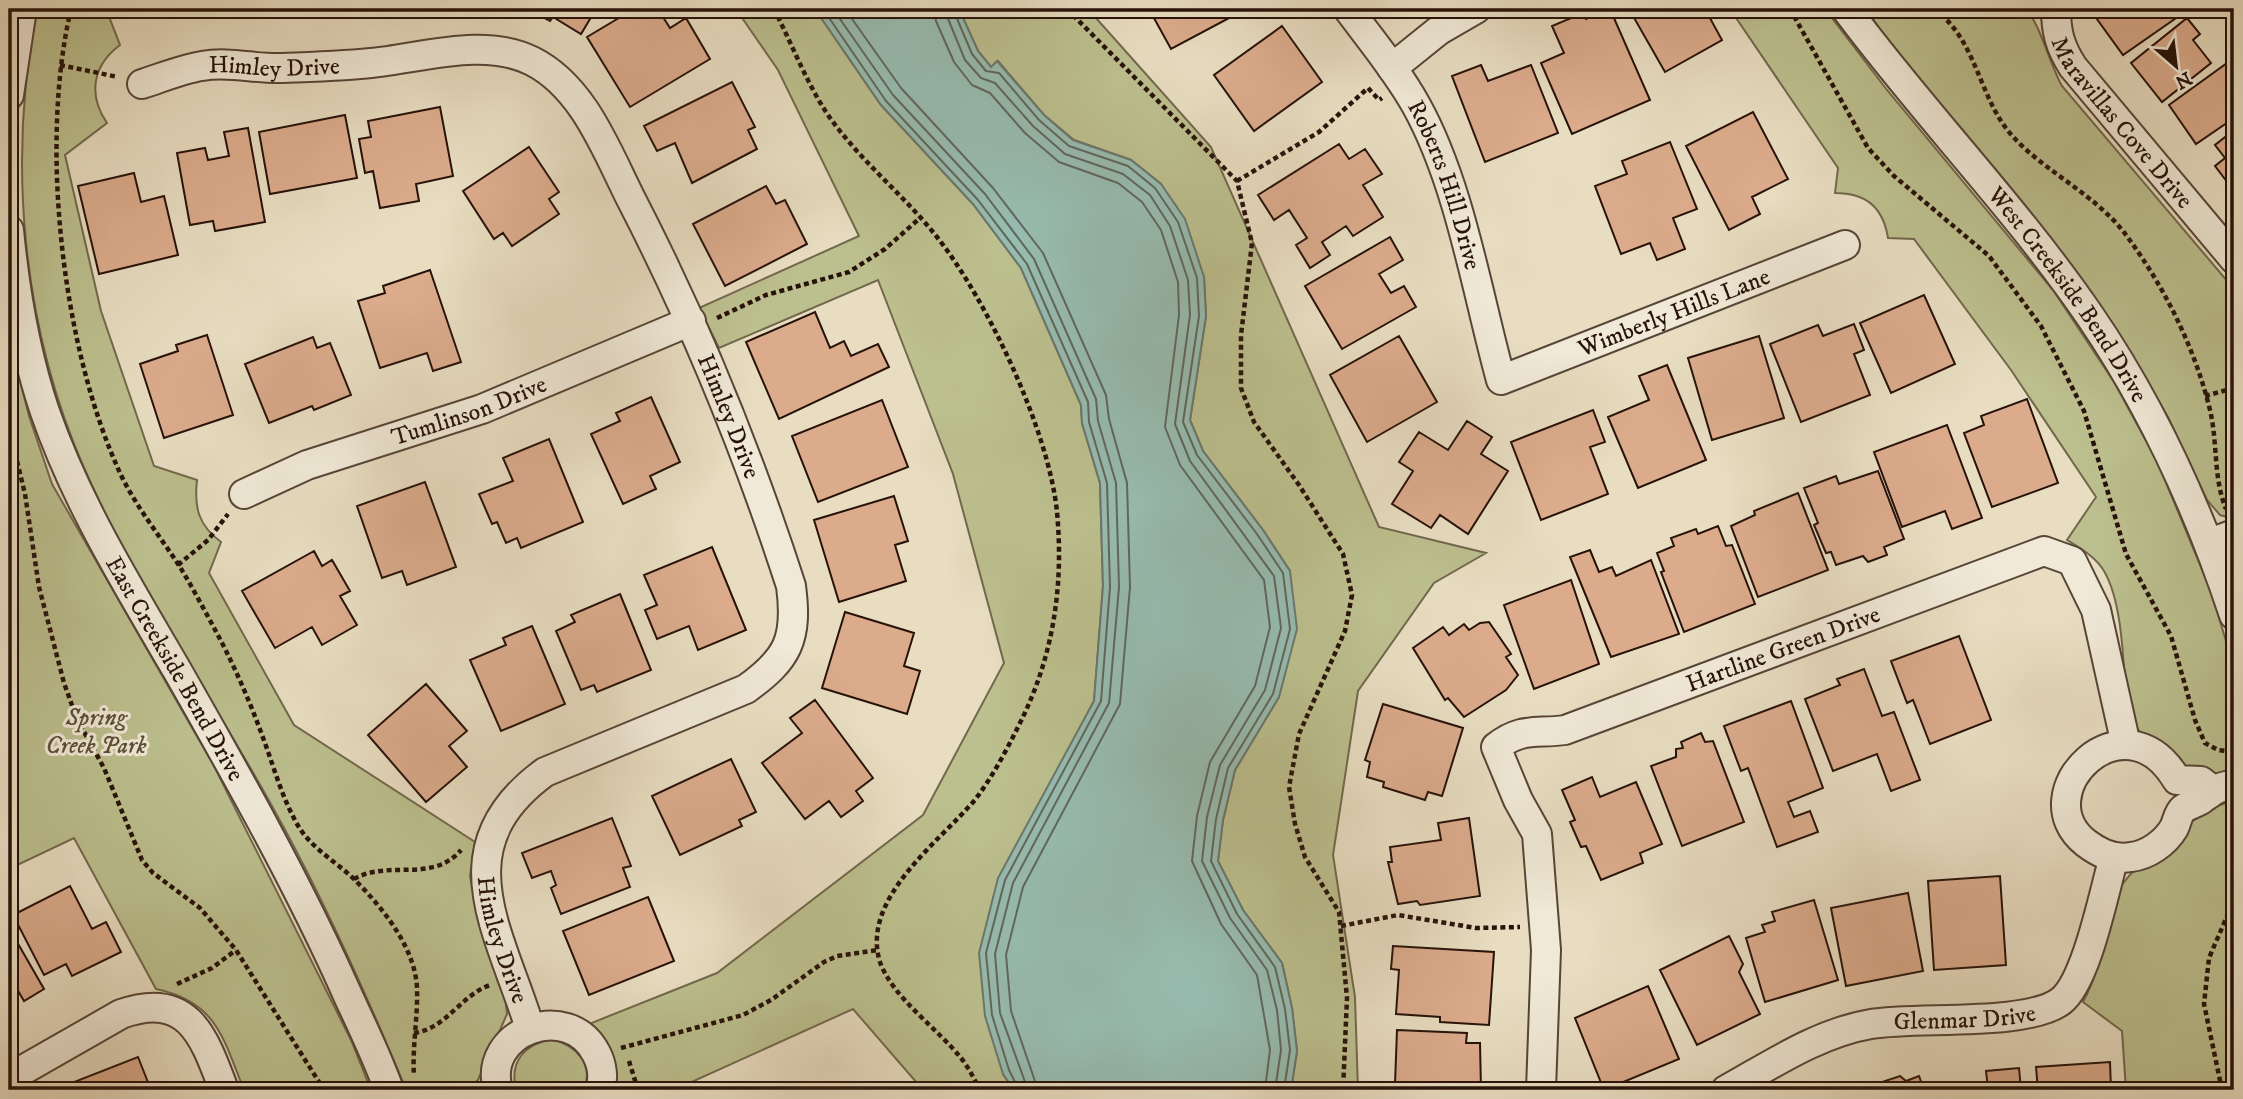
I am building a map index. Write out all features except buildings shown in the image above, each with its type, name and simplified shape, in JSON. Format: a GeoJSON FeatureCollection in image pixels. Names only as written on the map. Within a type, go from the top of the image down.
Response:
{"type":"FeatureCollection","features":[{"type":"Feature","properties":{"kind":"street"},"geometry":{"type":"LineString","coordinates":[[10,80],[22,9]]}},
{"type":"Feature","properties":{"kind":"street","name":"Roberts Hill Drive"},"geometry":{"type":"LineString","coordinates":[[1348,9],[1397,76],[1436,149],[1453,196],[1501,380]]}},
{"type":"Feature","properties":{"kind":"street"},"geometry":{"type":"LineString","coordinates":[[1397,76],[1438,32],[1476,9]]}},
{"type":"Feature","properties":{"kind":"street","name":"West Creekside Bend Drive"},"geometry":{"type":"LineString","coordinates":[[1846,9],[1887,63],[2041,249],[2091,317],[2139,395],[2179,473],[2224,530],[2234,615]]}},
{"type":"Feature","properties":{"kind":"street","name":"Maravillas Cove Drive"},"geometry":{"type":"LineString","coordinates":[[2056,9],[2056,29],[2062,49],[2073,67],[2234,258]]}},
{"type":"Feature","properties":{"kind":"street","name":"Himley Drive"},"geometry":{"type":"LineString","coordinates":[[142,84],[202,66],[223,64],[277,68],[321,66],[472,50],[503,51],[531,61],[556,76],[576,98],[629,193],[693,325],[754,475],[791,586],[795,614],[789,643],[774,669],[746,689],[545,772],[519,791],[504,810],[485,853],[485,879],[493,916],[530,1028]]}},
{"type":"Feature","properties":{"kind":"street","name":"East Creekside Bend Drive"},"geometry":{"type":"LineString","coordinates":[[9,230],[26,348],[44,410],[68,473],[95,530],[266,828],[402,1088]]}},
{"type":"Feature","properties":{"kind":"street","name":"Wimberly Hills Lane"},"geometry":{"type":"LineString","coordinates":[[1501,380],[1845,245]]}},
{"type":"Feature","properties":{"kind":"street","name":"Tumlinson Drive"},"geometry":{"type":"LineString","coordinates":[[244,494],[307,465],[482,409],[693,325]]}},
{"type":"Feature","properties":{"kind":"street","name":"Hartline Green Drive"},"geometry":{"type":"LineString","coordinates":[[1545,927],[1537,834],[1518,800],[1496,747],[1521,731],[1540,734],[1565,730],[2044,551],[2072,561],[2096,610],[2126,745]]}},
{"type":"Feature","properties":{"kind":"street"},"geometry":{"type":"LineString","coordinates":[[2126,745],[2157,755],[2177,780],[2201,781],[2223,786],[2182,810],[2173,830],[2162,843],[2131,858],[2114,857],[2096,851],[2081,839],[2071,823],[2067,805],[2069,786],[2077,769],[2090,756],[2107,747],[2126,745]]}},
{"type":"Feature","properties":{"kind":"street","name":"Glenmar Drive"},"geometry":{"type":"LineString","coordinates":[[1726,1090],[1813,1042],[1870,1024],[2029,1014],[2061,1002],[2079,979],[2114,857]]}},
{"type":"Feature","properties":{"kind":"street"},"geometry":{"type":"LineString","coordinates":[[1541,1090],[1545,927]]}},
{"type":"Feature","properties":{"kind":"street"},"geometry":{"type":"LineString","coordinates":[[9,1078],[121,1014],[141,1007],[161,1006],[180,1014],[199,1031],[224,1090]]}},
{"type":"Feature","properties":{"kind":"street"},"geometry":{"type":"LineString","coordinates":[[498,1090],[495,1081],[499,1059],[511,1040],[530,1028],[552,1024],[573,1030],[591,1044],[601,1063],[600,1090]]}},
{"type":"Feature","properties":{"kind":"path"},"geometry":{"type":"LineString","coordinates":[[71,9],[60,65],[57,178],[62,237],[86,372],[103,432],[121,475],[159,540],[178,565],[238,677],[296,823],[310,843],[354,879],[386,917],[414,965],[417,986],[414,1032],[402,1088]]}},
{"type":"Feature","properties":{"kind":"path"},"geometry":{"type":"LineString","coordinates":[[774,9],[809,83],[828,114],[855,151],[920,218],[954,260],[973,290],[1027,406],[1053,487],[1057,511],[1057,604],[1051,643],[1019,725],[975,799],[899,881],[888,901],[878,950],[890,982],[961,1058],[980,1090]]}},
{"type":"Feature","properties":{"kind":"path"},"geometry":{"type":"LineString","coordinates":[[1067,9],[1237,181],[1252,243],[1241,335],[1241,388],[1254,422],[1343,554],[1353,595],[1345,631],[1298,734],[1289,787],[1294,824],[1305,857],[1339,912],[1346,998],[1343,1090]]}},
{"type":"Feature","properties":{"kind":"path"},"geometry":{"type":"LineString","coordinates":[[1790,9],[1868,148],[1894,176],[1989,256],[2041,326],[2084,411],[2126,554],[2171,636],[2195,720],[2205,743],[2218,750],[2234,752]]}},
{"type":"Feature","properties":{"kind":"path"},"geometry":{"type":"LineString","coordinates":[[1938,10],[1961,36],[2001,121],[2028,149],[2100,205],[2126,234],[2185,336],[2210,411],[2224,530]]}},
{"type":"Feature","properties":{"kind":"path"},"geometry":{"type":"LineString","coordinates":[[60,65],[94,69],[142,84]]}},
{"type":"Feature","properties":{"kind":"path"},"geometry":{"type":"LineString","coordinates":[[1237,181],[1319,132],[1368,88],[1379,100],[1397,76]]}},
{"type":"Feature","properties":{"kind":"path"},"geometry":{"type":"LineString","coordinates":[[693,325],[766,295],[849,272],[885,248],[920,218]]}},
{"type":"Feature","properties":{"kind":"path"},"geometry":{"type":"LineString","coordinates":[[2205,396],[2234,388]]}},
{"type":"Feature","properties":{"kind":"path"},"geometry":{"type":"LineString","coordinates":[[9,428],[25,494],[39,587],[64,683],[77,719],[104,768],[142,860],[153,873],[200,908],[236,950],[324,1090]]}},
{"type":"Feature","properties":{"kind":"path"},"geometry":{"type":"LineString","coordinates":[[178,565],[208,540],[244,494]]}},
{"type":"Feature","properties":{"kind":"path"},"geometry":{"type":"LineString","coordinates":[[354,879],[375,870],[421,871],[438,867],[455,857],[465,842]]}},
{"type":"Feature","properties":{"kind":"path"},"geometry":{"type":"LineString","coordinates":[[2222,1090],[2204,1004],[2209,957],[2234,900]]}},
{"type":"Feature","properties":{"kind":"path"},"geometry":{"type":"LineString","coordinates":[[1340,926],[1398,915],[1476,928],[1545,927]]}},
{"type":"Feature","properties":{"kind":"path"},"geometry":{"type":"LineString","coordinates":[[171,985],[193,979],[236,950]]}},
{"type":"Feature","properties":{"kind":"path"},"geometry":{"type":"LineString","coordinates":[[621,1048],[743,1015],[771,1000],[824,962],[837,956],[878,950]]}},
{"type":"Feature","properties":{"kind":"path"},"geometry":{"type":"LineString","coordinates":[[414,1032],[432,1028],[481,988],[514,977]]}},
{"type":"Feature","properties":{"kind":"green space"},"geometry":{"type":"Polygon","coordinates":[[[37,9],[106,9],[120,45],[103,62],[96,81],[97,102],[107,123],[65,155],[101,311],[154,466],[197,480],[199,515],[207,529],[221,542],[209,573],[294,725],[475,842],[470,876],[474,898],[505,995],[507,1014],[478,1080],[465,1090],[408,1090],[405,1087],[359,980],[291,840],[150,597],[104,512],[84,468],[63,414],[46,358],[26,242],[22,184],[23,125],[37,9]]]}},
{"type":"Feature","properties":{"kind":"green space"},"geometry":{"type":"Polygon","coordinates":[[[736,9],[815,9],[881,105],[973,204],[1021,268],[1081,405],[1082,423],[1100,483],[1103,586],[1094,701],[1055,776],[1003,1074],[1014,1090],[923,1090],[853,1009],[674,1090],[613,1090],[611,1054],[589,1024],[717,973],[923,815],[1004,663],[953,474],[878,280],[719,348],[699,308],[859,236],[778,70],[736,9]]]}},
{"type":"Feature","properties":{"kind":"green space"},"geometry":{"type":"Polygon","coordinates":[[[959,9],[1088,9],[1211,147],[1379,527],[1486,553],[1434,583],[1358,691],[1333,855],[1355,997],[1358,1090],[1291,1090],[1297,1051],[1292,1008],[1282,963],[1243,910],[1218,861],[1223,820],[1235,770],[1279,697],[1290,571],[1263,530],[1203,451],[1190,420],[1206,316],[1204,277],[1161,184],[1131,160],[1074,140],[1044,115],[998,61],[991,67],[978,51],[959,9]]]}},
{"type":"Feature","properties":{"kind":"green space"},"geometry":{"type":"Polygon","coordinates":[[[1730,9],[1825,9],[1887,90],[2053,290],[2114,382],[2157,461],[2211,591],[2234,672],[2234,769],[2202,773],[2186,768],[2156,749],[2134,723],[2127,709],[2119,619],[2111,585],[2097,561],[2067,540],[2096,497],[2011,370],[1914,239],[1888,238],[1882,218],[1871,204],[1856,196],[1835,193],[1838,168],[1730,9]]]}},
{"type":"Feature","properties":{"kind":"green space"},"geometry":{"type":"Polygon","coordinates":[[[1866,9],[2025,9],[2040,33],[2062,86],[2234,289],[2234,519],[2220,515],[2207,500],[2168,417],[2121,338],[2071,265],[1900,58],[1866,9]]]}},
{"type":"Feature","properties":{"kind":"green space","name":"Spring Creek Park"},"geometry":{"type":"Polygon","coordinates":[[[9,337],[29,416],[52,484],[214,766],[351,1040],[371,1090],[244,1090],[223,1039],[205,1013],[193,1003],[156,989],[74,838],[9,869],[9,337]]]}},
{"type":"Feature","properties":{"kind":"green space"},"geometry":{"type":"Polygon","coordinates":[[[2234,801],[2234,1090],[2126,1090],[2122,1031],[2083,1002],[2099,961],[2111,908],[2123,883],[2168,839],[2205,813],[2234,801]]]}},
{"type":"Feature","properties":{"kind":"green space"},"geometry":{"type":"Polygon","coordinates":[[[552,1039],[569,1046],[581,1057],[587,1072],[584,1090],[516,1090],[515,1070],[521,1056],[534,1045],[552,1039]]]}},
{"type":"Feature","properties":{"kind":"water"},"geometry":{"type":"Polygon","coordinates":[[[815,9],[959,9],[978,51],[991,67],[997,61],[1044,115],[1073,140],[1131,160],[1161,184],[1185,219],[1204,277],[1206,316],[1190,420],[1203,451],[1263,530],[1290,571],[1297,629],[1279,697],[1235,770],[1223,820],[1218,861],[1243,910],[1282,963],[1292,1008],[1297,1051],[1291,1090],[1014,1090],[1003,1074],[985,1016],[979,953],[998,878],[1094,701],[1103,586],[1100,483],[1082,423],[1081,405],[1021,268],[973,204],[881,105],[815,9]]]}}]}
